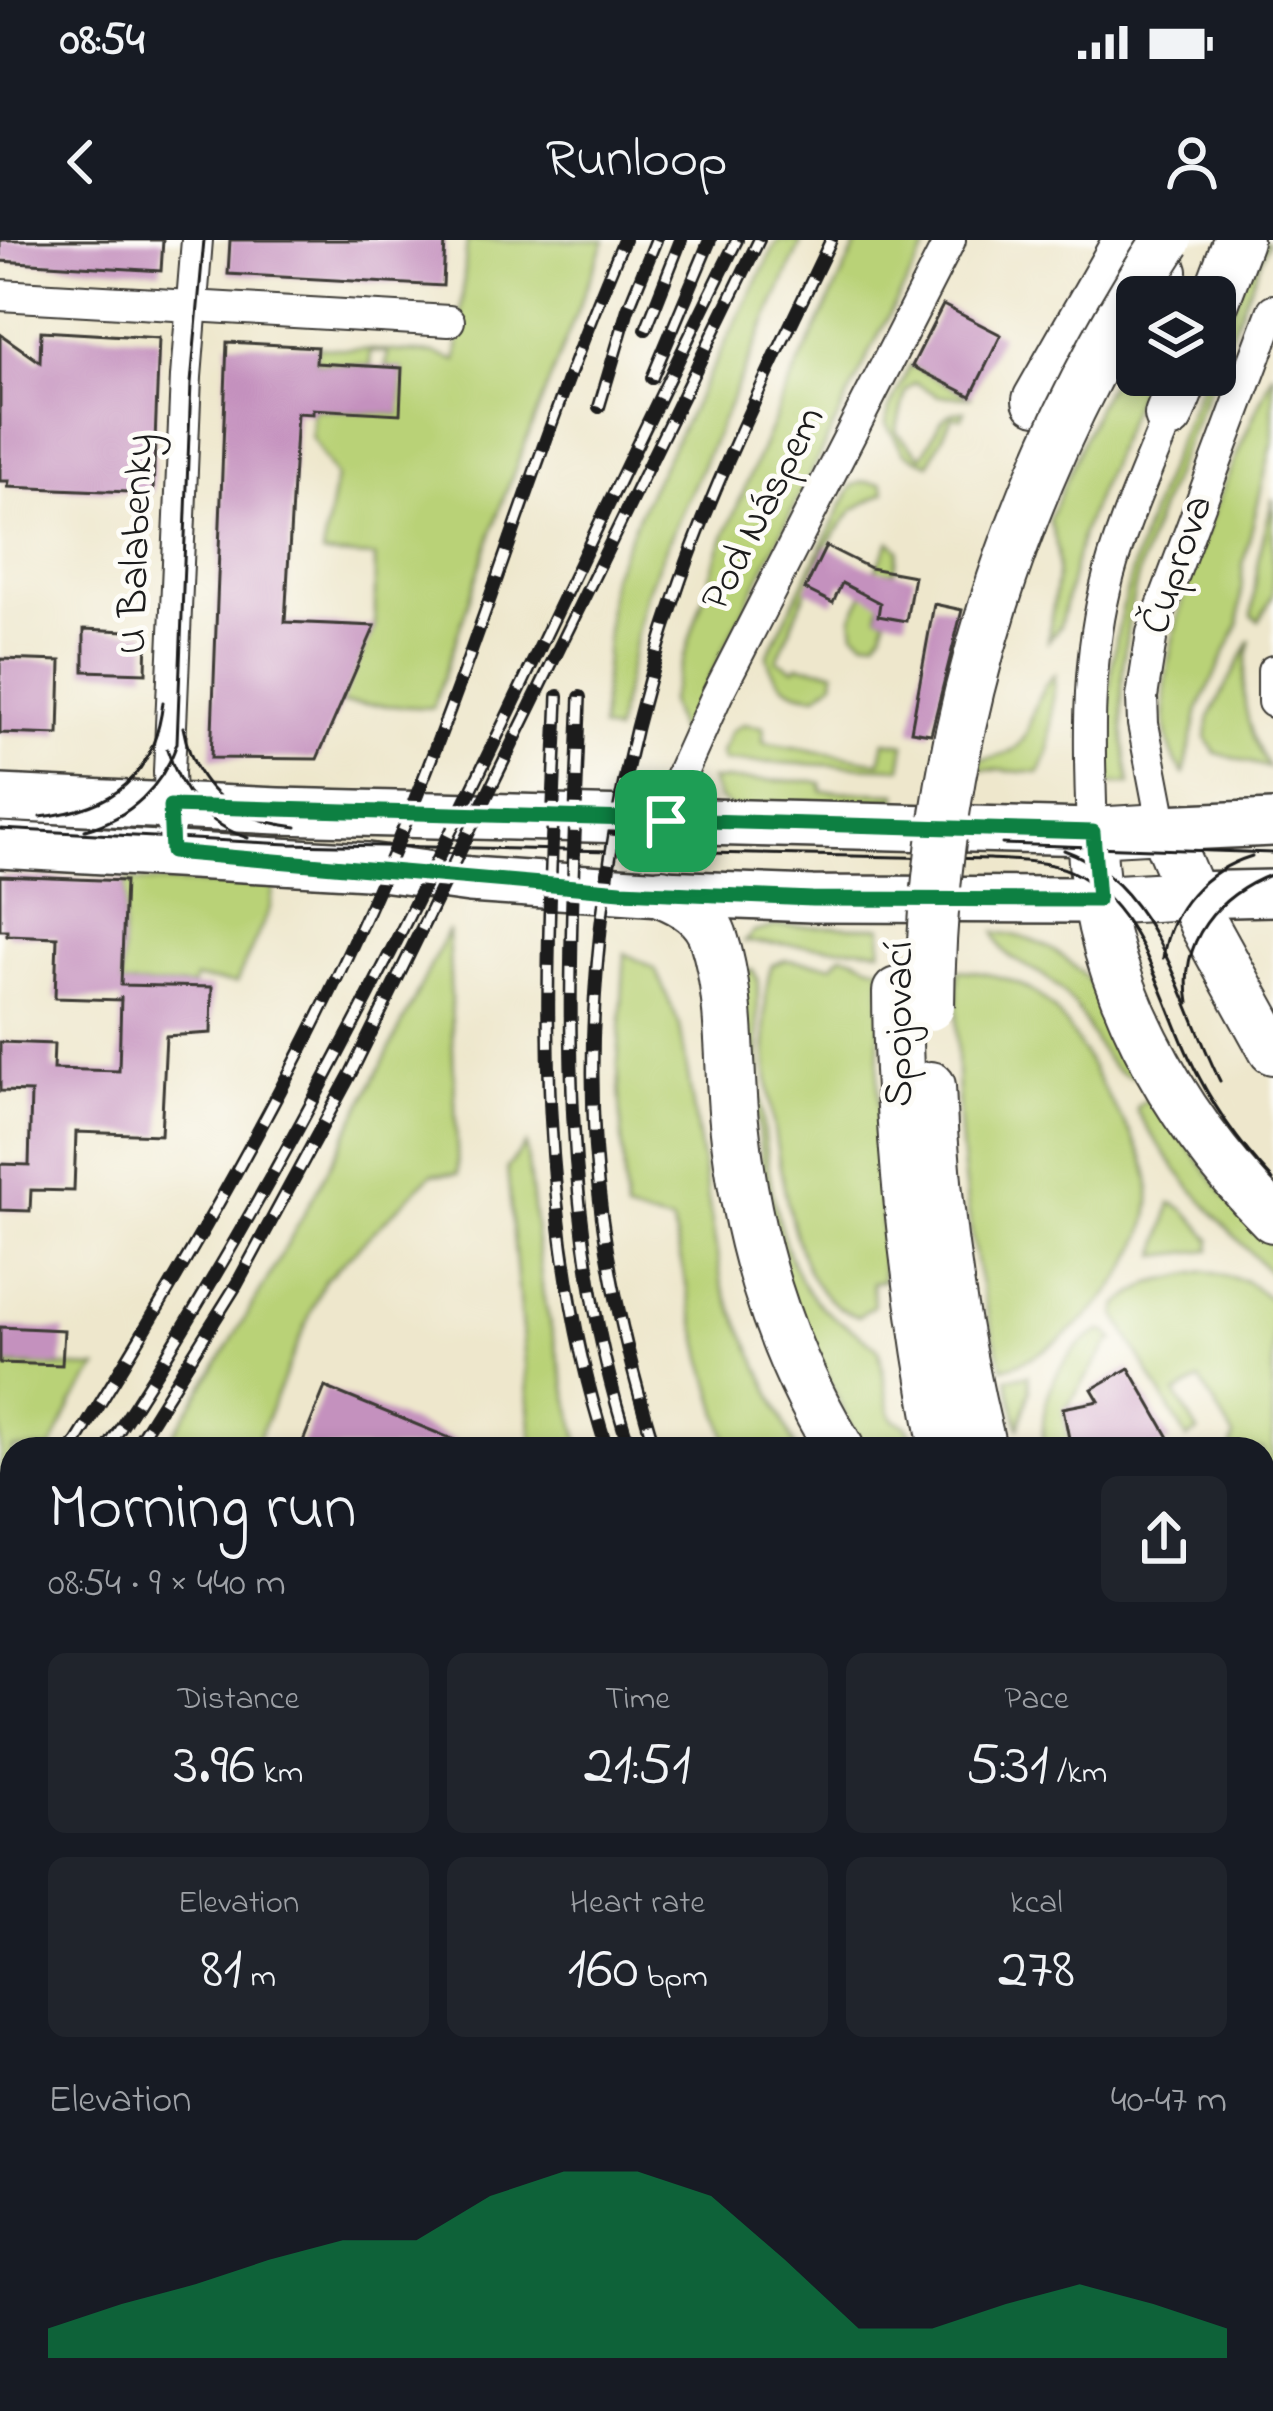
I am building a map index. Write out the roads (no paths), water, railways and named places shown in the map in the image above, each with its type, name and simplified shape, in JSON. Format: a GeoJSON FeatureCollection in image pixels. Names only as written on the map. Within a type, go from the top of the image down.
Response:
{"type":"FeatureCollection","features":[{"type":"Feature","properties":{"kind":"main road"},"geometry":{"type":"LineString","coordinates":[[1049,414],[1128,240]]}},
{"type":"Feature","properties":{"kind":"main road"},"geometry":{"type":"LineString","coordinates":[[1049,414],[1107,338],[1164,240]]}},
{"type":"Feature","properties":{"kind":"main road"},"geometry":{"type":"LineString","coordinates":[[1225,276],[1238,240]]}},
{"type":"Feature","properties":{"kind":"main road","name":"Spojovací"},"geometry":{"type":"LineString","coordinates":[[979,1437],[953,1311],[913,999],[904,864],[930,710],[976,548],[1049,414]]}},
{"type":"Feature","properties":{"kind":"main road"},"geometry":{"type":"LineString","coordinates":[[0,799],[170,789],[666,821],[1093,832],[1273,823]]}},
{"type":"Feature","properties":{"kind":"main road"},"geometry":{"type":"LineString","coordinates":[[1163,828],[1190,895],[1273,1050]]}},
{"type":"Feature","properties":{"kind":"main road"},"geometry":{"type":"LineString","coordinates":[[1093,832],[1098,900],[1120,979],[1162,1074],[1229,1170],[1273,1218]]}},
{"type":"Feature","properties":{"kind":"main road"},"geometry":{"type":"LineString","coordinates":[[0,845],[172,852],[662,893],[812,899],[1098,900],[1273,893]]}},
{"type":"Feature","properties":{"kind":"main road"},"geometry":{"type":"LineString","coordinates":[[662,893],[699,914],[714,939],[740,1174],[755,1256],[790,1354],[834,1437]]}},
{"type":"Feature","properties":{"kind":"main road","name":"Spojovací"},"geometry":{"type":"LineString","coordinates":[[913,999],[901,1155],[942,1437]]}},
{"type":"Feature","properties":{"kind":"street","name":"U Balabenky"},"geometry":{"type":"LineString","coordinates":[[172,852],[170,789],[196,240]]}},
{"type":"Feature","properties":{"kind":"street","name":"Pod Náspem"},"geometry":{"type":"LineString","coordinates":[[666,821],[675,788],[717,695],[950,240]]}},
{"type":"Feature","properties":{"kind":"street"},"geometry":{"type":"LineString","coordinates":[[1164,240],[1172,276]]}},
{"type":"Feature","properties":{"kind":"street"},"geometry":{"type":"LineString","coordinates":[[0,295],[449,321]]}},
{"type":"Feature","properties":{"kind":"street","name":"Čuprova"},"geometry":{"type":"LineString","coordinates":[[1163,828],[1142,724],[1152,633],[1273,310]]}},
{"type":"Feature","properties":{"kind":"street","name":"Čuprova"},"geometry":{"type":"LineString","coordinates":[[1093,832],[1090,705],[1100,611],[1123,530],[1172,396]]}},
{"type":"Feature","properties":{"kind":"street"},"geometry":{"type":"LineString","coordinates":[[1273,671],[1273,702]]}},
{"type":"Feature","properties":{"kind":"tram line"},"geometry":{"type":"LineString","coordinates":[[85,830],[143,798],[163,773],[177,743],[191,383],[204,240]]}},
{"type":"Feature","properties":{"kind":"tram line"},"geometry":{"type":"LineString","coordinates":[[40,817],[89,806],[126,785],[150,750],[163,702]]}},
{"type":"Feature","properties":{"kind":"tram line"},"geometry":{"type":"LineString","coordinates":[[183,727],[197,768],[221,798],[255,818],[297,827]]}},
{"type":"Feature","properties":{"kind":"tram line"},"geometry":{"type":"LineString","coordinates":[[167,749],[179,778],[207,815],[248,838]]}},
{"type":"Feature","properties":{"kind":"tram line"},"geometry":{"type":"LineString","coordinates":[[0,829],[288,844],[990,859],[1059,867],[1080,876],[1119,911],[1147,958],[1206,1090],[1273,1180]]}},
{"type":"Feature","properties":{"kind":"tram line"},"geometry":{"type":"LineString","coordinates":[[1002,844],[1273,853]]}},
{"type":"Feature","properties":{"kind":"tram line"},"geometry":{"type":"LineString","coordinates":[[1064,850],[1096,866],[1144,916],[1178,981],[1220,1081]]}},
{"type":"Feature","properties":{"kind":"tram line"},"geometry":{"type":"LineString","coordinates":[[1163,958],[1173,923],[1192,894],[1219,871],[1252,856]]}},
{"type":"Feature","properties":{"kind":"tram line"},"geometry":{"type":"LineString","coordinates":[[1189,1003],[1190,960],[1206,923],[1235,894],[1273,874]]}},
{"type":"Feature","properties":{"kind":"railway"},"geometry":{"type":"LineString","coordinates":[[79,1437],[254,1140],[336,981],[436,745],[624,240]]}},
{"type":"Feature","properties":{"kind":"railway"},"geometry":{"type":"LineString","coordinates":[[599,407],[628,309],[656,240]]}},
{"type":"Feature","properties":{"kind":"railway"},"geometry":{"type":"LineString","coordinates":[[646,329],[681,240]]}},
{"type":"Feature","properties":{"kind":"railway"},"geometry":{"type":"LineString","coordinates":[[652,378],[710,240]]}},
{"type":"Feature","properties":{"kind":"railway"},"geometry":{"type":"LineString","coordinates":[[115,1437],[198,1305],[363,1007],[737,240]]}},
{"type":"Feature","properties":{"kind":"railway"},"geometry":{"type":"LineString","coordinates":[[141,1437],[237,1284],[351,1073],[759,240]]}},
{"type":"Feature","properties":{"kind":"railway"},"geometry":{"type":"LineString","coordinates":[[652,1437],[612,1277],[594,1139],[596,977],[605,896],[635,735],[680,582],[732,451],[831,240]]}},
{"type":"Feature","properties":{"kind":"railway"},"geometry":{"type":"LineString","coordinates":[[558,696],[548,981],[554,1170],[582,1357],[604,1437]]}},
{"type":"Feature","properties":{"kind":"railway"},"geometry":{"type":"LineString","coordinates":[[580,697],[571,981],[577,1170],[587,1264],[627,1437]]}}]}
